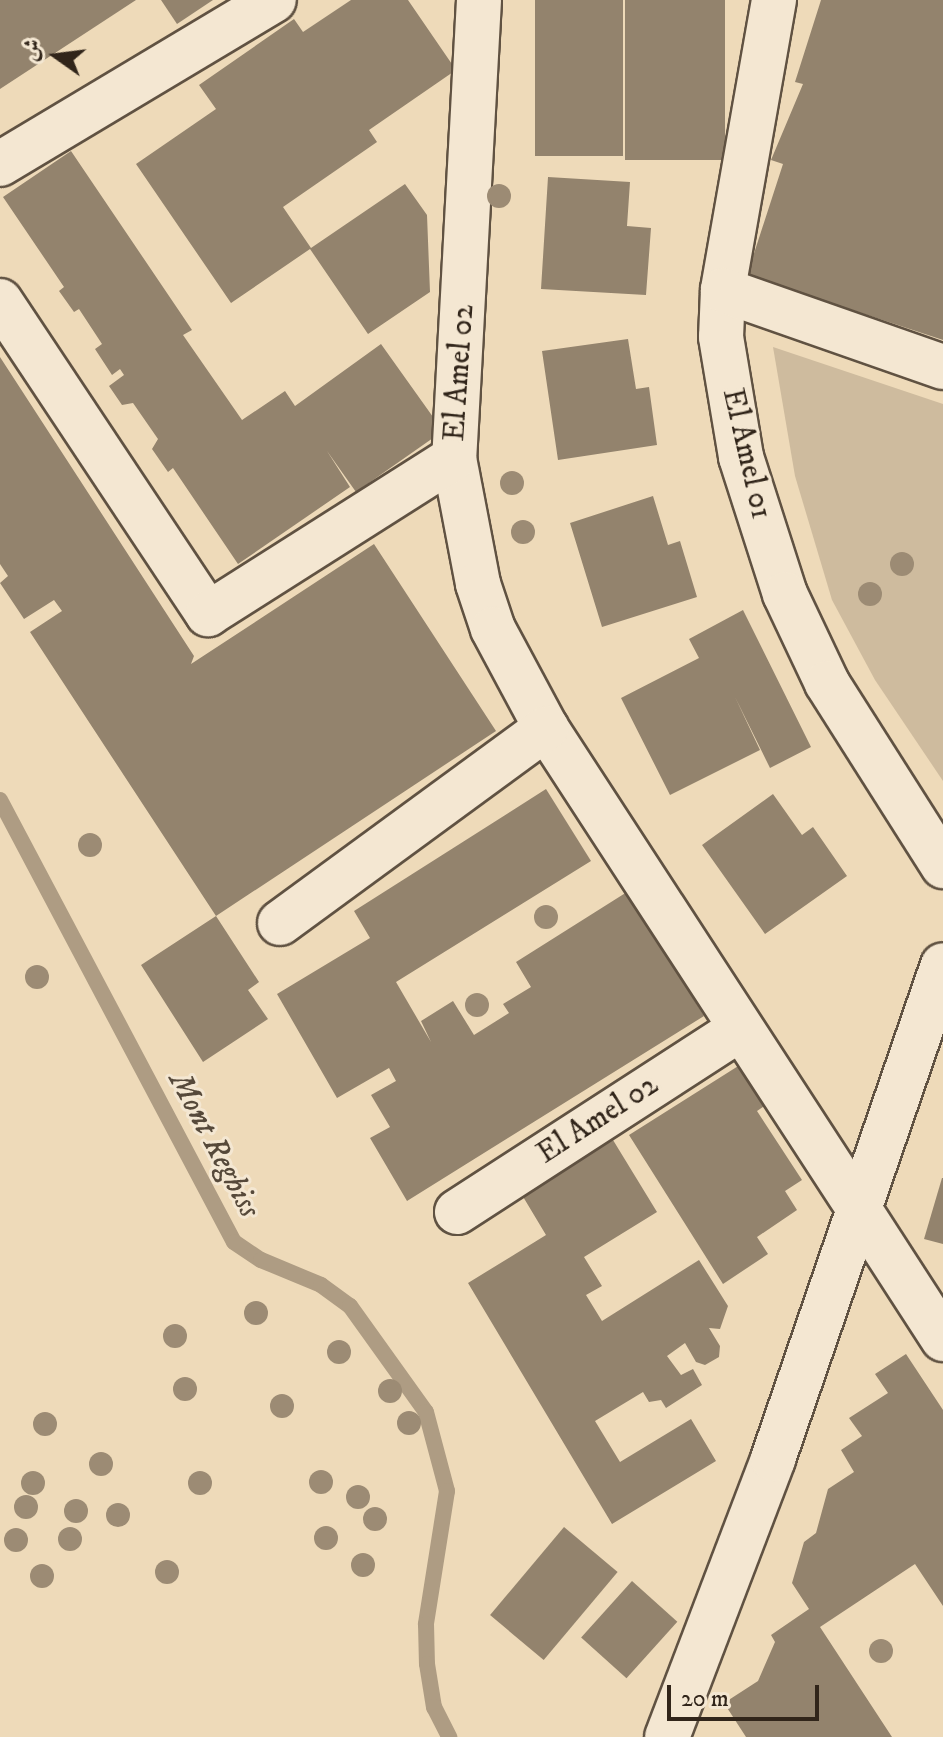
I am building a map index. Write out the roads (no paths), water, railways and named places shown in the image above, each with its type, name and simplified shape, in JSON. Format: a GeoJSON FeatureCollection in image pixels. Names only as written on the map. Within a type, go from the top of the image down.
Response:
{"type":"FeatureCollection","features":[{"type":"Feature","properties":{"kind":"street"},"geometry":{"type":"LineString","coordinates":[[0,164],[274,0]]}},
{"type":"Feature","properties":{"kind":"street","name":"El Amel 02"},"geometry":{"type":"LineString","coordinates":[[479,0],[454,458],[478,584],[493,629],[546,728],[943,1339]]}},
{"type":"Feature","properties":{"kind":"street","name":"El Amel 01"},"geometry":{"type":"LineString","coordinates":[[774,0],[723,290],[721,337],[741,457],[785,594],[827,683],[943,866]]}},
{"type":"Feature","properties":{"kind":"street"},"geometry":{"type":"LineString","coordinates":[[723,290],[943,367]]}},
{"type":"Feature","properties":{"kind":"street"},"geometry":{"type":"LineString","coordinates":[[0,301],[208,614],[454,458]]}},
{"type":"Feature","properties":{"kind":"street"},"geometry":{"type":"LineString","coordinates":[[280,923],[546,728]]}},
{"type":"Feature","properties":{"kind":"street"},"geometry":{"type":"LineString","coordinates":[[667,1737],[773,1459],[943,965]]}},
{"type":"Feature","properties":{"kind":"street","name":"El Amel 02"},"geometry":{"type":"LineString","coordinates":[[457,1212],[740,1029]]}},
{"type":"Feature","properties":{"kind":"waterway","name":"Mont Reghiss"},"geometry":{"type":"LineString","coordinates":[[0,800],[234,1242],[261,1260],[321,1285],[350,1306],[426,1412],[447,1491],[426,1624],[427,1664],[434,1707],[449,1737]]}}]}
